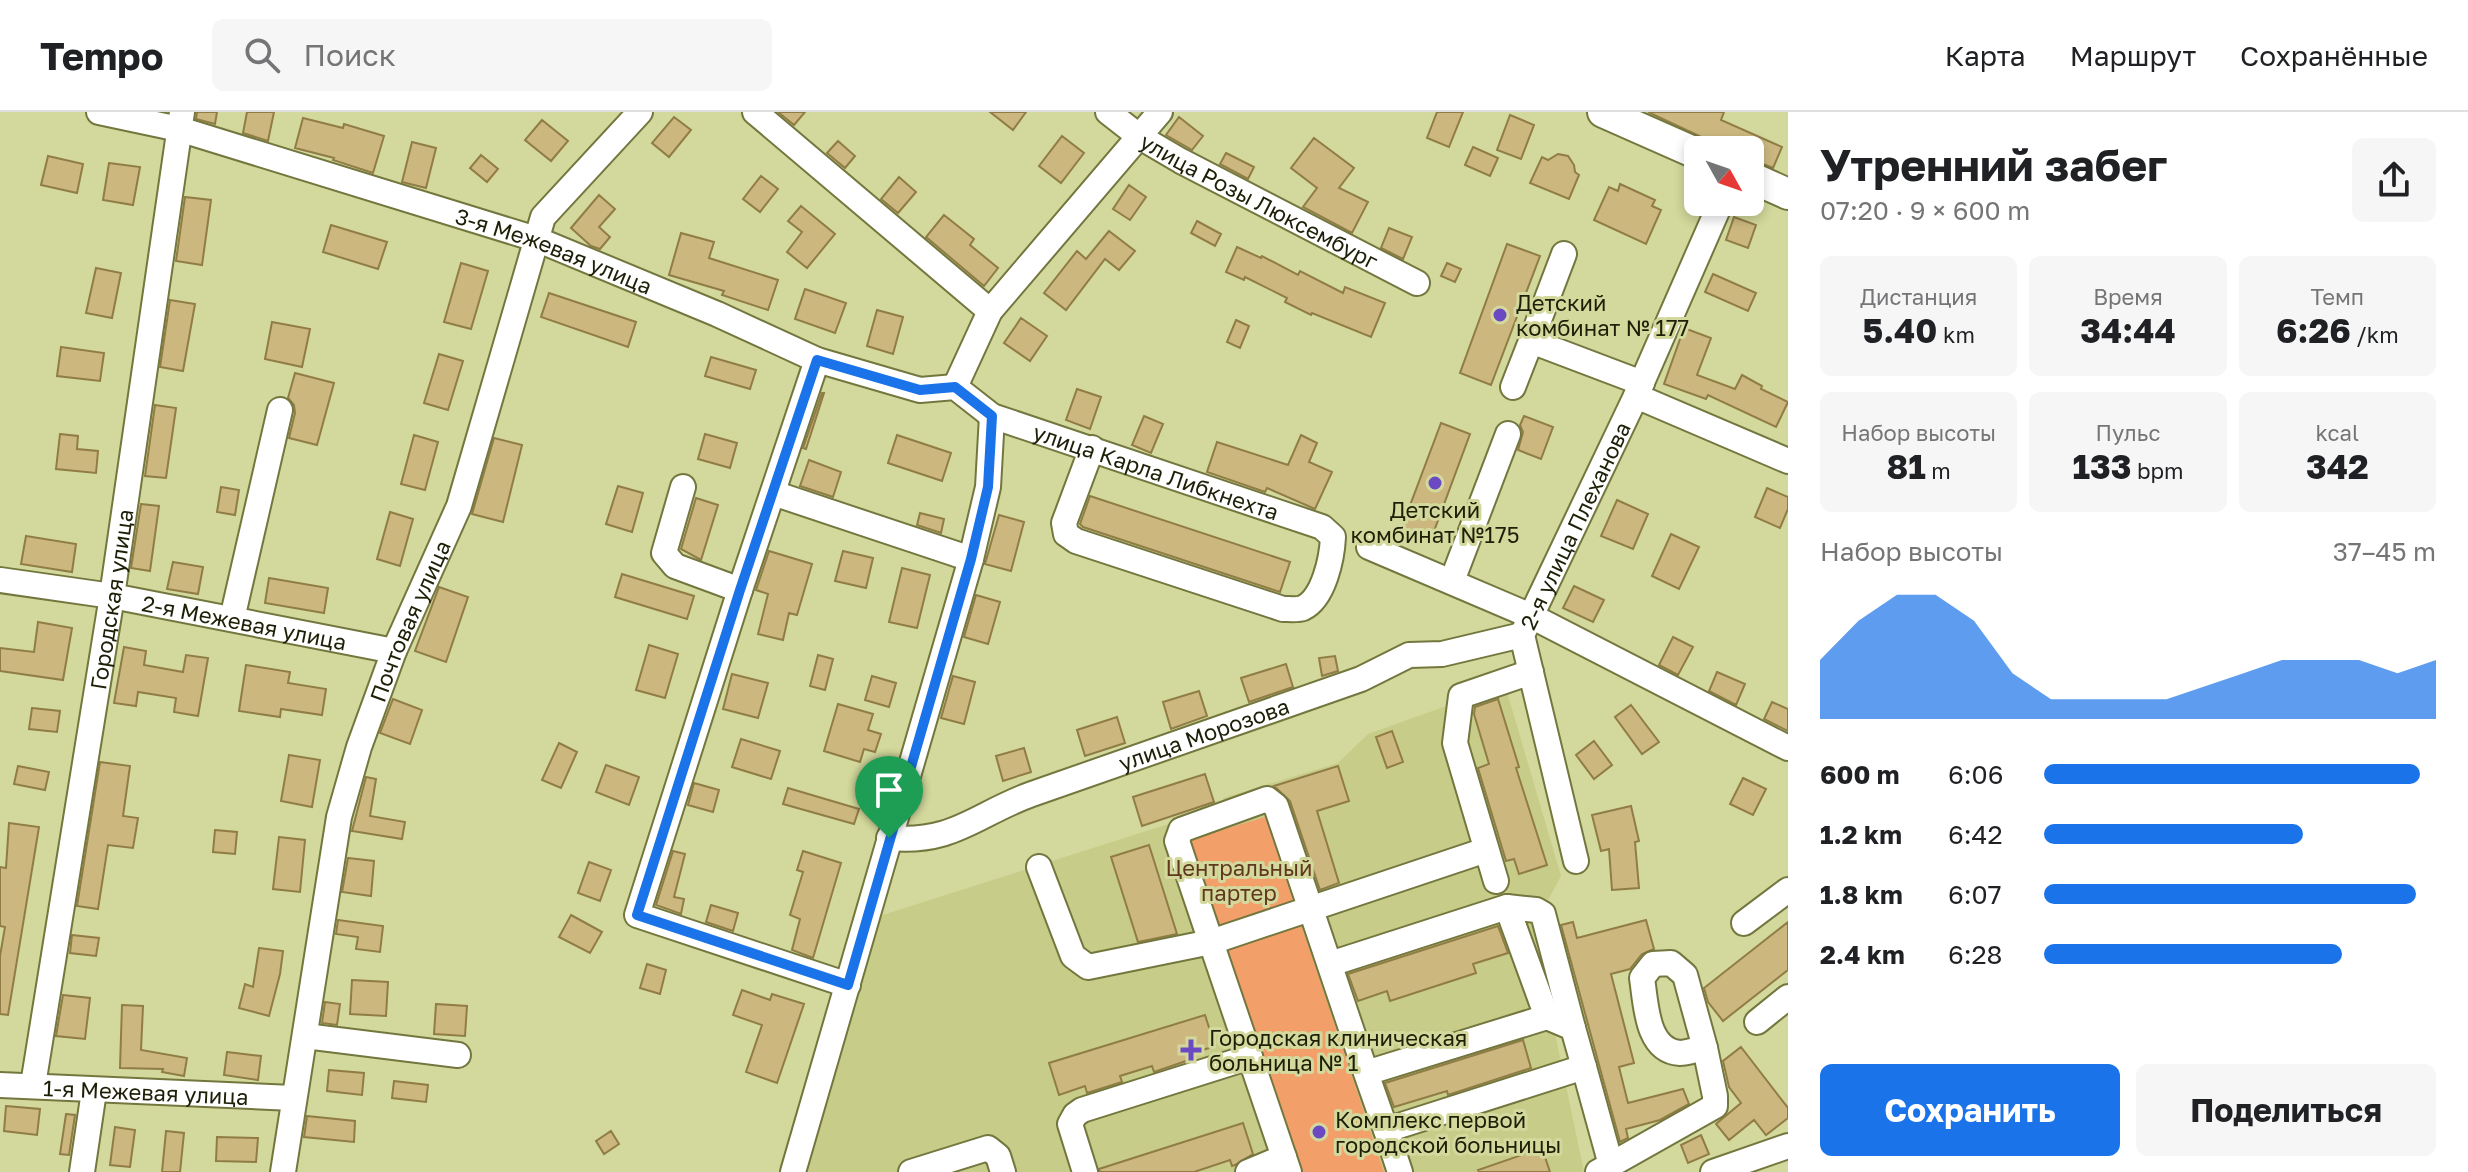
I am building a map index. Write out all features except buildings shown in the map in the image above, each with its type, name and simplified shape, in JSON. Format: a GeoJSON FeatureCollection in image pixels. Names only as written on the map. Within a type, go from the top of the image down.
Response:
{"type":"FeatureCollection","features":[{"type":"Feature","properties":{"kind":"main road"},"geometry":{"type":"LineString","coordinates":[[1603,112],[1684,148]]}},
{"type":"Feature","properties":{"kind":"main road"},"geometry":{"type":"LineString","coordinates":[[1764,183],[1788,194]]}},
{"type":"Feature","properties":{"kind":"street","name":"3-я Межевая улица"},"geometry":{"type":"LineString","coordinates":[[99,112],[180,120],[536,239],[717,314],[817,360],[920,390],[955,387]]}},
{"type":"Feature","properties":{"kind":"street","name":"Почтовая улица"},"geometry":{"type":"LineString","coordinates":[[283,1172],[339,817],[359,747],[394,651],[459,506],[543,217],[640,112]]}},
{"type":"Feature","properties":{"kind":"street"},"geometry":{"type":"LineString","coordinates":[[755,112],[990,311]]}},
{"type":"Feature","properties":{"kind":"street","name":"улица Розы Люксембург"},"geometry":{"type":"LineString","coordinates":[[1108,112],[1140,137],[1181,161],[1417,283]]}},
{"type":"Feature","properties":{"kind":"street"},"geometry":{"type":"LineString","coordinates":[[793,1172],[971,559],[988,487],[992,416],[955,387],[990,311],[1160,112]]}},
{"type":"Feature","properties":{"kind":"street","name":"Городская улица"},"geometry":{"type":"LineString","coordinates":[[33,1085],[112,596],[180,120]]}},
{"type":"Feature","properties":{"kind":"street","name":"2-я улица Плеханова"},"geometry":{"type":"LineString","coordinates":[[1576,861],[1531,672],[1526,625],[1639,389],[1715,216]]}},
{"type":"Feature","properties":{"kind":"street"},"geometry":{"type":"LineString","coordinates":[[1513,387],[1564,254]]}},
{"type":"Feature","properties":{"kind":"street"},"geometry":{"type":"LineString","coordinates":[[1531,341],[1788,461]]}},
{"type":"Feature","properties":{"kind":"street"},"geometry":{"type":"LineString","coordinates":[[817,360],[637,915],[848,985]]}},
{"type":"Feature","properties":{"kind":"street"},"geometry":{"type":"LineString","coordinates":[[232,619],[280,410]]}},
{"type":"Feature","properties":{"kind":"street","name":"улица Карла Либкнехта"},"geometry":{"type":"LineString","coordinates":[[992,416],[1092,448],[1322,527],[1333,537],[1332,551],[1317,596],[1302,609],[1283,609],[1076,541],[1066,534],[1064,523],[1092,448]]}},
{"type":"Feature","properties":{"kind":"street"},"geometry":{"type":"LineString","coordinates":[[1452,581],[1508,434]]}},
{"type":"Feature","properties":{"kind":"street"},"geometry":{"type":"LineString","coordinates":[[683,487],[664,553],[675,566],[740,590]]}},
{"type":"Feature","properties":{"kind":"street"},"geometry":{"type":"LineString","coordinates":[[773,493],[971,559]]}},
{"type":"Feature","properties":{"kind":"street"},"geometry":{"type":"LineString","coordinates":[[1369,547],[1452,581],[1526,625],[1788,748]]}},
{"type":"Feature","properties":{"kind":"street","name":"2-я Межевая улица"},"geometry":{"type":"LineString","coordinates":[[0,580],[112,596],[394,651]]}},
{"type":"Feature","properties":{"kind":"street","name":"улица Морозова"},"geometry":{"type":"LineString","coordinates":[[889,838],[912,840],[950,834],[1027,796],[1361,679],[1409,655],[1442,654],[1526,625]]}},
{"type":"Feature","properties":{"kind":"street"},"geometry":{"type":"LineString","coordinates":[[1496,881],[1455,743],[1461,696],[1531,672]]}},
{"type":"Feature","properties":{"kind":"street"},"geometry":{"type":"LineString","coordinates":[[1248,1172],[1286,1165],[1177,841],[1181,830],[1267,799],[1276,806],[1400,1172]]}},
{"type":"Feature","properties":{"kind":"street"},"geometry":{"type":"LineString","coordinates":[[1039,867],[1073,956],[1088,967],[1211,942],[1486,850]]}},
{"type":"Feature","properties":{"kind":"street"},"geometry":{"type":"LineString","coordinates":[[1744,923],[1788,890]]}},
{"type":"Feature","properties":{"kind":"street"},"geometry":{"type":"LineString","coordinates":[[1330,964],[1507,907],[1536,910],[1543,914],[1584,1067],[1605,1169],[1715,1106],[1705,1048]]}},
{"type":"Feature","properties":{"kind":"street"},"geometry":{"type":"LineString","coordinates":[[1507,907],[1547,1017]]}},
{"type":"Feature","properties":{"kind":"street"},"geometry":{"type":"LineString","coordinates":[[1757,1022],[1788,997]]}},
{"type":"Feature","properties":{"kind":"street"},"geometry":{"type":"LineString","coordinates":[[1366,1073],[1547,1017],[1573,1028]]}},
{"type":"Feature","properties":{"kind":"street"},"geometry":{"type":"LineString","coordinates":[[305,1036],[458,1055]]}},
{"type":"Feature","properties":{"kind":"street"},"geometry":{"type":"LineString","coordinates":[[1085,1172],[1070,1124],[1082,1110],[1250,1057]]}},
{"type":"Feature","properties":{"kind":"street"},"geometry":{"type":"LineString","coordinates":[[1386,1130],[1584,1067]]}},
{"type":"Feature","properties":{"kind":"street","name":"1-я Межевая улица"},"geometry":{"type":"LineString","coordinates":[[0,1085],[293,1098]]}},
{"type":"Feature","properties":{"kind":"street"},"geometry":{"type":"LineString","coordinates":[[82,1172],[94,1091]]}},
{"type":"Feature","properties":{"kind":"street"},"geometry":{"type":"LineString","coordinates":[[1713,1172],[1788,1146]]}},
{"type":"Feature","properties":{"kind":"street"},"geometry":{"type":"LineString","coordinates":[[911,1172],[988,1148],[998,1156],[1003,1172]]}},
{"type":"Feature","properties":{"kind":"shaded area","name":"Городская клиническая больница № 1"},"geometry":{"type":"Polygon","coordinates":[[[1505,685],[1561,876],[1533,928],[1584,1172],[784,1172],[867,920],[1225,806],[1223,798],[1338,763],[1368,734],[1505,685]]]}},
{"type":"Feature","properties":{"kind":"green space","name":"Центральный партер"},"geometry":{"type":"Polygon","coordinates":[[[1265,817],[1384,1172],[1298,1172],[1179,843],[1265,817]]]}},
{"type":"Feature","properties":{"kind":"place","name":"Детский комбинат № 177"},"geometry":{"type":"Point","coordinates":[1500,315]}},
{"type":"Feature","properties":{"kind":"place","name":"Детский комбинат №175"},"geometry":{"type":"Point","coordinates":[1435,483]}},
{"type":"Feature","properties":{"kind":"place","name":"Городская клиническая больница № 1"},"geometry":{"type":"Point","coordinates":[1191,1050]}},
{"type":"Feature","properties":{"kind":"place","name":"Комплекс первой городской больницы"},"geometry":{"type":"Point","coordinates":[1319,1132]}},
{"type":"Feature","properties":{"kind":"route"},"geometry":{"type":"LineString","coordinates":[[817,360],[920,390],[955,387],[992,416],[988,487],[971,559],[889,838],[848,985],[637,915],[817,360]]}}]}
